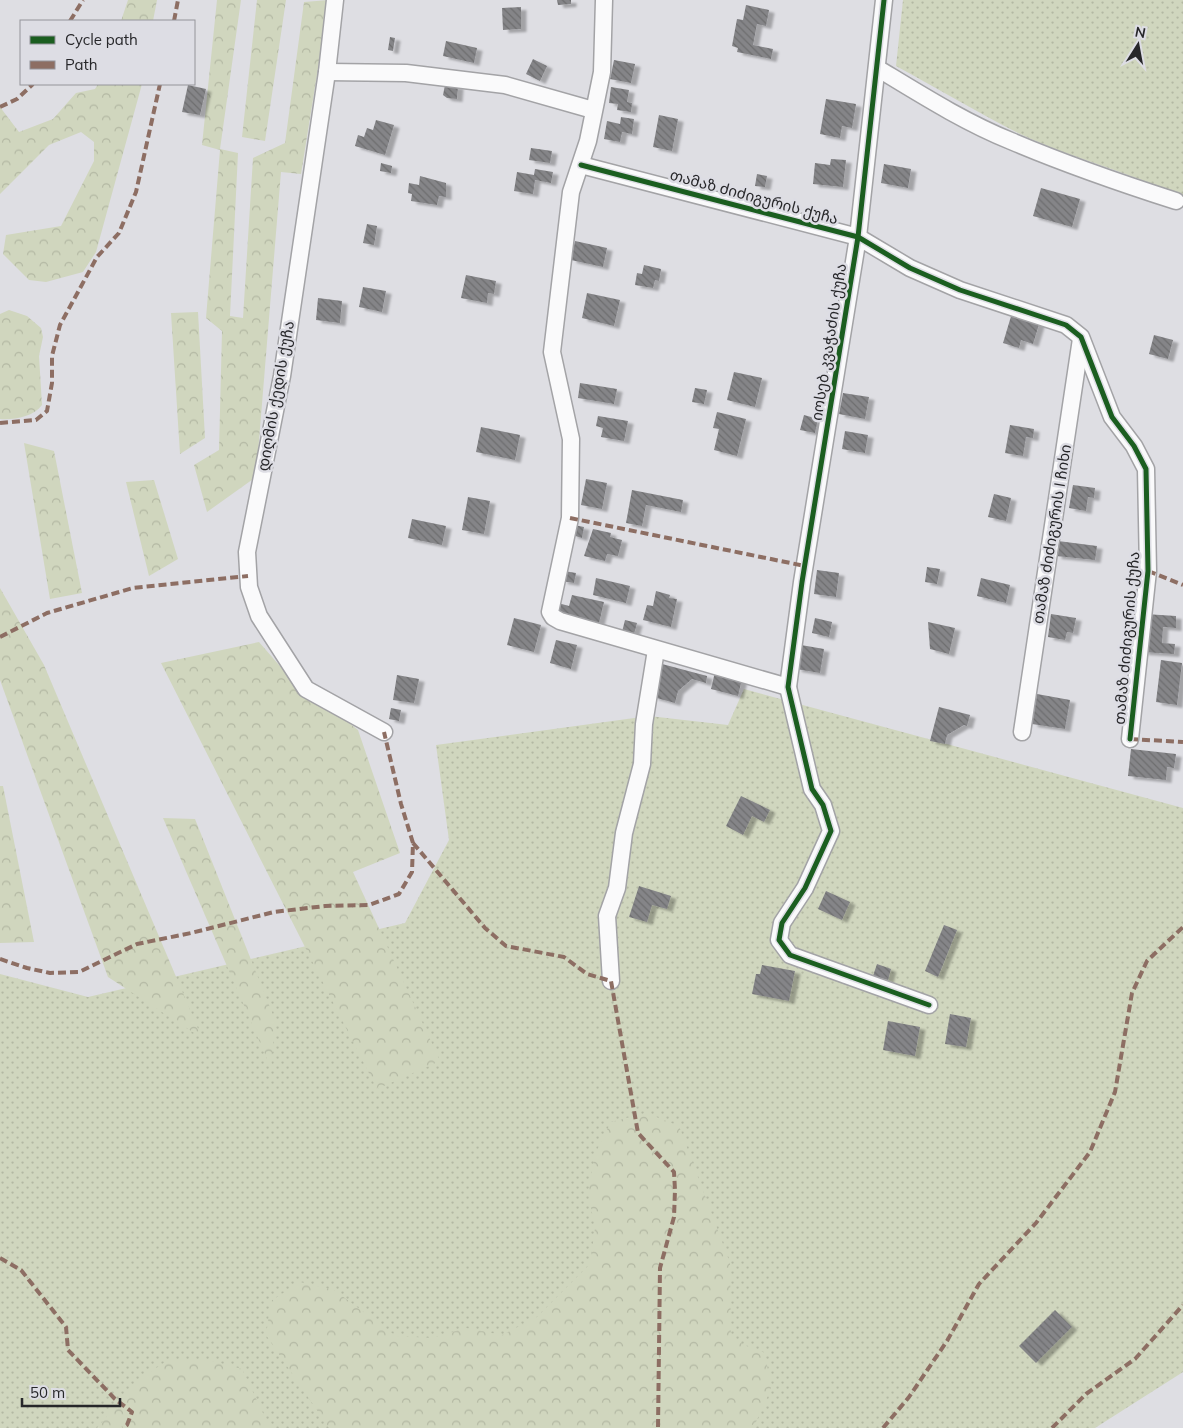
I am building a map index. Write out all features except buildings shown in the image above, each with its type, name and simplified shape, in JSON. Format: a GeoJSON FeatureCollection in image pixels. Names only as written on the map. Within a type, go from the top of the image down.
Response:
{"type":"FeatureCollection","features":[{"type":"Feature","properties":{"kind":"street","name":"დიღმის ქედის ქუჩა"},"geometry":{"type":"LineString","coordinates":[[335,0],[327,72],[282,376],[247,552],[249,587],[259,616],[306,689],[384,732]]}},
{"type":"Feature","properties":{"kind":"street"},"geometry":{"type":"LineString","coordinates":[[604,0],[602,72],[581,165],[571,192],[552,352],[571,439],[570,518],[550,612],[560,620],[656,650],[788,687],[812,789],[823,806],[831,831],[805,888],[782,923],[780,940],[790,955],[929,1005]]}},
{"type":"Feature","properties":{"kind":"street","name":"იოსებ კვაჭაძის ქუჩა"},"geometry":{"type":"LineString","coordinates":[[788,687],[802,582],[858,237],[884,0]]}},
{"type":"Feature","properties":{"kind":"street"},"geometry":{"type":"LineString","coordinates":[[877,68],[938,104],[1010,141],[1090,172],[1176,201]]}},
{"type":"Feature","properties":{"kind":"street"},"geometry":{"type":"LineString","coordinates":[[327,72],[406,73],[505,85],[593,110]]}},
{"type":"Feature","properties":{"kind":"street","name":"თამაზ ძიძიგურის ქუჩა"},"geometry":{"type":"LineString","coordinates":[[581,165],[858,237],[910,268],[960,290],[1066,324],[1081,337],[1112,417],[1134,446],[1146,469],[1148,571],[1130,739]]}},
{"type":"Feature","properties":{"kind":"street","name":"თამაზ ძიძიგურის I ჩიხი"},"geometry":{"type":"LineString","coordinates":[[1022,732],[1081,337]]}},
{"type":"Feature","properties":{"kind":"street"},"geometry":{"type":"LineString","coordinates":[[611,981],[607,916],[617,888],[624,833],[642,764],[644,724],[656,650]]}},
{"type":"Feature","properties":{"kind":"green space"},"geometry":{"type":"Polygon","coordinates":[[[128,0],[157,0],[153,20],[121,20],[128,0]]]}},
{"type":"Feature","properties":{"kind":"green space"},"geometry":{"type":"Polygon","coordinates":[[[217,0],[241,0],[220,149],[238,153],[230,316],[243,318],[253,158],[285,143],[304,2],[329,0],[301,174],[281,172],[256,477],[207,512],[194,465],[219,450],[222,331],[206,318],[220,150],[202,145],[217,0]]]}},
{"type":"Feature","properties":{"kind":"green space"},"geometry":{"type":"Polygon","coordinates":[[[257,0],[286,0],[265,141],[242,137],[257,0]]]}},
{"type":"Feature","properties":{"kind":"green space"},"geometry":{"type":"Polygon","coordinates":[[[903,0],[1183,0],[1183,198],[1020,134],[896,66],[903,0]]]}},
{"type":"Feature","properties":{"kind":"green space"},"geometry":{"type":"Polygon","coordinates":[[[97,85],[142,85],[96,252],[83,272],[46,282],[29,280],[3,254],[6,235],[61,226],[94,161],[94,142],[81,132],[49,145],[0,194],[0,107],[19,132],[53,119],[76,93],[95,89],[97,85]]]}},
{"type":"Feature","properties":{"kind":"green space"},"geometry":{"type":"Polygon","coordinates":[[[9,310],[27,316],[41,328],[43,337],[39,356],[42,405],[34,412],[23,417],[0,419],[0,314],[9,310]]]}},
{"type":"Feature","properties":{"kind":"green space"},"geometry":{"type":"Polygon","coordinates":[[[198,312],[205,438],[180,454],[171,313],[198,312]]]}},
{"type":"Feature","properties":{"kind":"green space"},"geometry":{"type":"Polygon","coordinates":[[[24,443],[54,451],[82,593],[50,599],[24,443]]]}},
{"type":"Feature","properties":{"kind":"green space"},"geometry":{"type":"Polygon","coordinates":[[[154,480],[178,559],[149,576],[126,482],[154,480]]]}},
{"type":"Feature","properties":{"kind":"green space"},"geometry":{"type":"Polygon","coordinates":[[[0,588],[44,665],[202,1038],[108,977],[0,680],[0,588]]]}},
{"type":"Feature","properties":{"kind":"green space"},"geometry":{"type":"Polygon","coordinates":[[[259,642],[286,673],[358,730],[400,853],[353,872],[440,1061],[377,1089],[161,663],[259,642]]]}},
{"type":"Feature","properties":{"kind":"green space"},"geometry":{"type":"Polygon","coordinates":[[[744,689],[1183,808],[1183,1372],[1095,1428],[0,1428],[0,974],[88,997],[405,923],[449,840],[436,745],[649,716],[728,725],[744,689]]]}},
{"type":"Feature","properties":{"kind":"green space"},"geometry":{"type":"Polygon","coordinates":[[[0,786],[3,786],[34,942],[0,943],[0,786]]]}},
{"type":"Feature","properties":{"kind":"green space"},"geometry":{"type":"Polygon","coordinates":[[[163,818],[195,819],[275,1020],[271,1068],[163,818]]]}},
{"type":"Feature","properties":{"kind":"green space"},"geometry":{"type":"Polygon","coordinates":[[[646,1113],[679,1126],[730,1263],[731,1339],[765,1353],[771,1389],[756,1422],[749,1428],[329,1428],[266,1335],[271,1301],[300,1282],[334,1290],[396,1336],[432,1338],[466,1328],[502,1335],[537,1317],[590,1264],[595,1228],[588,1193],[595,1154],[611,1122],[646,1113]]]}},
{"type":"Feature","properties":{"kind":"green space"},"geometry":{"type":"Polygon","coordinates":[[[205,1359],[242,1369],[270,1428],[97,1428],[137,1381],[168,1360],[205,1359]]]}},
{"type":"Feature","properties":{"kind":"marked path"},"geometry":{"type":"LineString","coordinates":[[71,20],[83,0]]}},
{"type":"Feature","properties":{"kind":"marked path"},"geometry":{"type":"LineString","coordinates":[[174,20],[178,0]]}},
{"type":"Feature","properties":{"kind":"marked path"},"geometry":{"type":"LineString","coordinates":[[0,107],[17,99],[32,85]]}},
{"type":"Feature","properties":{"kind":"marked path"},"geometry":{"type":"LineString","coordinates":[[0,423],[36,420],[47,411],[52,383],[52,356],[60,325],[97,257],[119,233],[136,192],[160,85]]}},
{"type":"Feature","properties":{"kind":"marked path"},"geometry":{"type":"LineString","coordinates":[[570,518],[805,566]]}},
{"type":"Feature","properties":{"kind":"marked path"},"geometry":{"type":"LineString","coordinates":[[1148,571],[1183,585]]}},
{"type":"Feature","properties":{"kind":"marked path"},"geometry":{"type":"LineString","coordinates":[[0,637],[47,613],[133,588],[248,576]]}},
{"type":"Feature","properties":{"kind":"marked path"},"geometry":{"type":"LineString","coordinates":[[0,959],[50,973],[79,972],[137,944],[191,933],[274,912],[325,906],[369,905],[399,894],[412,872],[413,843],[401,804],[384,732]]}},
{"type":"Feature","properties":{"kind":"marked path"},"geometry":{"type":"LineString","coordinates":[[1130,739],[1183,742]]}},
{"type":"Feature","properties":{"kind":"marked path"},"geometry":{"type":"LineString","coordinates":[[413,843],[485,928],[506,946],[564,957],[587,974],[611,981],[638,1133],[674,1172],[674,1217],[660,1268],[658,1428]]}},
{"type":"Feature","properties":{"kind":"marked path"},"geometry":{"type":"LineString","coordinates":[[883,1428],[909,1397],[947,1341],[979,1284],[1036,1223],[1090,1152],[1115,1092],[1132,993],[1147,961],[1183,927]]}},
{"type":"Feature","properties":{"kind":"marked path"},"geometry":{"type":"LineString","coordinates":[[0,1258],[21,1270],[66,1327],[68,1350],[115,1399],[132,1412],[127,1425],[123,1428]]}},
{"type":"Feature","properties":{"kind":"marked path"},"geometry":{"type":"LineString","coordinates":[[1052,1428],[1086,1394],[1135,1359],[1183,1305]]}},
{"type":"Feature","properties":{"kind":"cycle path"},"geometry":{"type":"LineString","coordinates":[[884,0],[858,237],[802,582],[788,687],[812,789],[823,805],[831,831],[805,888],[782,923],[779,940],[790,955],[929,1005]]}},
{"type":"Feature","properties":{"kind":"cycle path"},"geometry":{"type":"LineString","coordinates":[[581,165],[858,237],[910,268],[960,290],[1066,325],[1081,337],[1112,417],[1134,446],[1146,469],[1148,571],[1130,739]]}}]}
